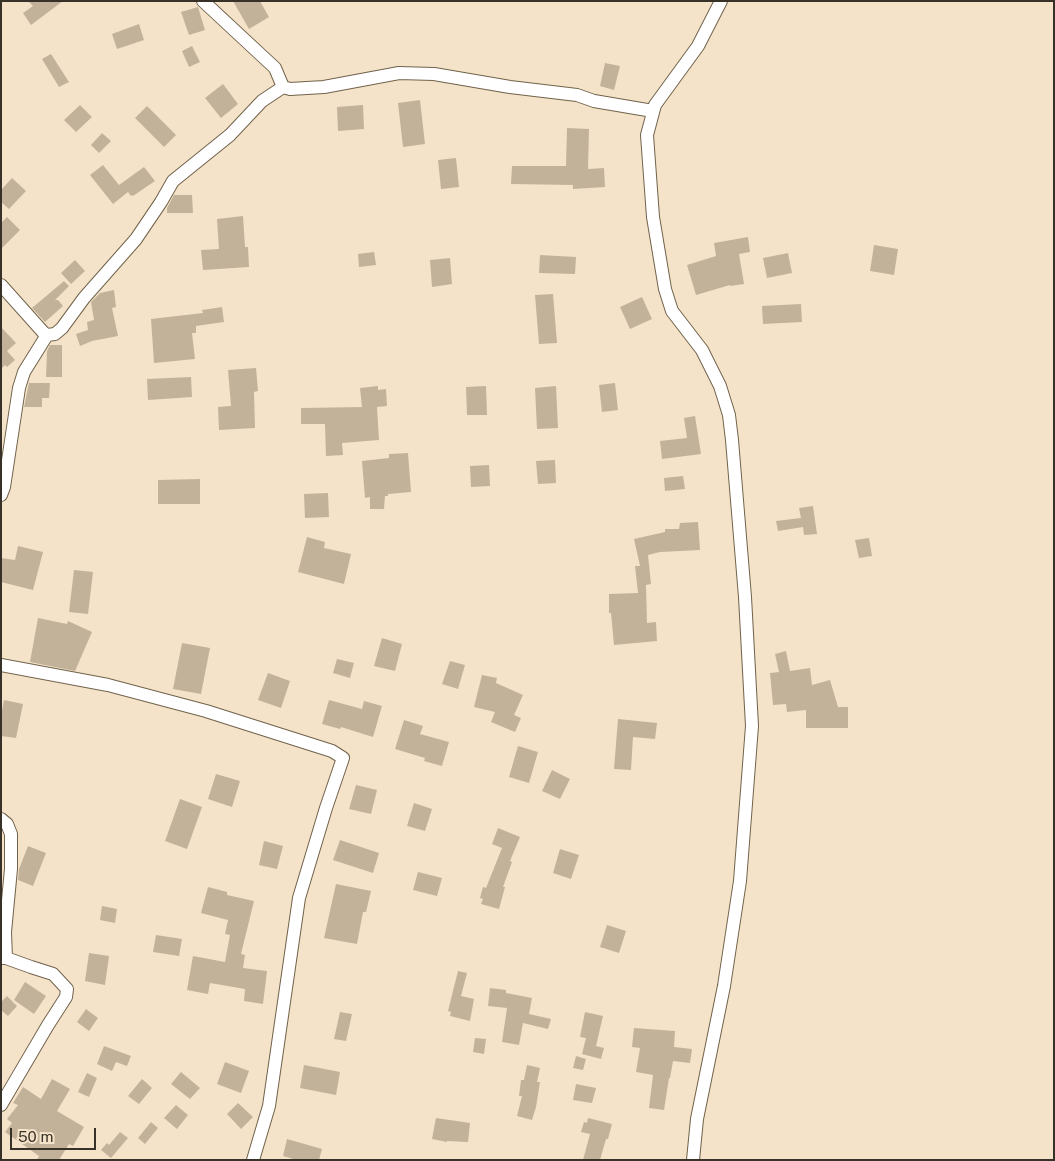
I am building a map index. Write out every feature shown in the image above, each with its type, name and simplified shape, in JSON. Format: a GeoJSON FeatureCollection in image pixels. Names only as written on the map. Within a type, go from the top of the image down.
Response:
{"type":"FeatureCollection","features":[{"type":"Feature","properties":{"kind":"street"},"geometry":{"type":"LineString","coordinates":[[203,1],[275,68],[283,87]]}},
{"type":"Feature","properties":{"kind":"street"},"geometry":{"type":"LineString","coordinates":[[693,1160],[697,1119],[724,986],[740,881],[752,726],[745,597],[732,440],[728,415],[720,386],[702,350],[672,311],[665,289],[653,217],[647,135],[655,105],[698,46],[721,1]]}},
{"type":"Feature","properties":{"kind":"street"},"geometry":{"type":"LineString","coordinates":[[1,285],[43,332],[48,335],[55,334],[136,239],[173,181],[230,135],[262,101],[283,87],[290,89],[324,87],[400,73],[434,74],[510,87],[577,95],[594,101],[653,111]]}},
{"type":"Feature","properties":{"kind":"street"},"geometry":{"type":"LineString","coordinates":[[1,495],[4,487],[21,380],[24,372],[48,335]]}},
{"type":"Feature","properties":{"kind":"street"},"geometry":{"type":"LineString","coordinates":[[1,665],[108,685],[206,711],[332,750],[343,758],[299,898],[269,1106],[253,1160]]}},
{"type":"Feature","properties":{"kind":"street"},"geometry":{"type":"LineString","coordinates":[[1,819],[7,824],[10,834],[11,868],[7,900],[4,958],[53,974],[66,989],[66,997],[1,1105]]}},
{"type":"Feature","properties":{"kind":"building"},"geometry":{"type":"Polygon","coordinates":[[[28,1],[63,1],[31,25],[23,13],[33,6],[28,1]]]}},
{"type":"Feature","properties":{"kind":"building"},"geometry":{"type":"Polygon","coordinates":[[[233,1],[260,1],[269,17],[249,29],[233,1]]]}},
{"type":"Feature","properties":{"kind":"building"},"geometry":{"type":"Polygon","coordinates":[[[198,7],[205,30],[189,35],[181,12],[198,7]]]}},
{"type":"Feature","properties":{"kind":"building"},"geometry":{"type":"Polygon","coordinates":[[[139,24],[144,40],[117,49],[112,34],[139,24]]]}},
{"type":"Feature","properties":{"kind":"building"},"geometry":{"type":"Polygon","coordinates":[[[192,46],[200,62],[189,67],[182,51],[192,46]]]}},
{"type":"Feature","properties":{"kind":"building"},"geometry":{"type":"Polygon","coordinates":[[[51,54],[69,82],[59,87],[42,59],[51,54]]]}},
{"type":"Feature","properties":{"kind":"building"},"geometry":{"type":"Polygon","coordinates":[[[605,63],[620,66],[614,90],[600,86],[605,63]]]}},
{"type":"Feature","properties":{"kind":"building"},"geometry":{"type":"Polygon","coordinates":[[[223,84],[238,104],[221,118],[205,98],[223,84]]]}},
{"type":"Feature","properties":{"kind":"building"},"geometry":{"type":"Polygon","coordinates":[[[420,100],[425,144],[403,147],[398,103],[420,100]]]}},
{"type":"Feature","properties":{"kind":"building"},"geometry":{"type":"Polygon","coordinates":[[[80,105],[92,117],[76,132],[64,120],[80,105]]]}},
{"type":"Feature","properties":{"kind":"building"},"geometry":{"type":"Polygon","coordinates":[[[363,105],[364,129],[338,131],[337,107],[363,105]]]}},
{"type":"Feature","properties":{"kind":"building"},"geometry":{"type":"Polygon","coordinates":[[[147,106],[176,135],[164,147],[135,118],[147,106]]]}},
{"type":"Feature","properties":{"kind":"building"},"geometry":{"type":"Polygon","coordinates":[[[567,128],[589,129],[588,169],[604,168],[605,187],[573,189],[573,185],[511,184],[512,166],[566,166],[567,128]]]}},
{"type":"Feature","properties":{"kind":"building"},"geometry":{"type":"Polygon","coordinates":[[[102,133],[111,141],[99,153],[91,145],[102,133]]]}},
{"type":"Feature","properties":{"kind":"building"},"geometry":{"type":"Polygon","coordinates":[[[456,158],[459,187],[441,189],[438,160],[456,158]]]}},
{"type":"Feature","properties":{"kind":"building"},"geometry":{"type":"Polygon","coordinates":[[[103,165],[119,185],[144,167],[155,181],[133,196],[128,192],[113,204],[90,175],[103,165]]]}},
{"type":"Feature","properties":{"kind":"building"},"geometry":{"type":"Polygon","coordinates":[[[12,178],[26,191],[9,209],[1,202],[1,190],[12,178]]]}},
{"type":"Feature","properties":{"kind":"building"},"geometry":{"type":"Polygon","coordinates":[[[174,195],[192,195],[193,213],[167,213],[167,208],[174,195]]]}},
{"type":"Feature","properties":{"kind":"building"},"geometry":{"type":"Polygon","coordinates":[[[243,216],[245,247],[248,247],[249,267],[203,270],[201,250],[219,249],[217,219],[243,216]]]}},
{"type":"Feature","properties":{"kind":"building"},"geometry":{"type":"Polygon","coordinates":[[[7,217],[20,230],[1,249],[1,223],[7,217]]]}},
{"type":"Feature","properties":{"kind":"building"},"geometry":{"type":"Polygon","coordinates":[[[748,237],[750,252],[739,254],[744,284],[730,285],[696,295],[687,265],[716,256],[714,243],[748,237]]]}},
{"type":"Feature","properties":{"kind":"building"},"geometry":{"type":"Polygon","coordinates":[[[874,245],[898,249],[894,275],[870,271],[874,245]]]}},
{"type":"Feature","properties":{"kind":"building"},"geometry":{"type":"Polygon","coordinates":[[[374,252],[376,265],[359,267],[358,254],[374,252]]]}},
{"type":"Feature","properties":{"kind":"building"},"geometry":{"type":"Polygon","coordinates":[[[788,253],[792,273],[767,278],[763,258],[788,253]]]}},
{"type":"Feature","properties":{"kind":"building"},"geometry":{"type":"Polygon","coordinates":[[[540,255],[576,257],[575,274],[539,273],[540,255]]]}},
{"type":"Feature","properties":{"kind":"building"},"geometry":{"type":"Polygon","coordinates":[[[450,258],[452,284],[432,287],[430,260],[450,258]]]}},
{"type":"Feature","properties":{"kind":"building"},"geometry":{"type":"Polygon","coordinates":[[[75,260],[85,271],[71,284],[61,273],[75,260]]]}},
{"type":"Feature","properties":{"kind":"building"},"geometry":{"type":"Polygon","coordinates":[[[64,281],[69,286],[55,300],[58,300],[63,306],[45,322],[32,308],[64,281]]]}},
{"type":"Feature","properties":{"kind":"building"},"geometry":{"type":"Polygon","coordinates":[[[114,290],[116,307],[112,308],[118,336],[92,341],[80,346],[76,334],[88,330],[87,322],[94,320],[91,302],[100,293],[114,290]]]}},
{"type":"Feature","properties":{"kind":"building"},"geometry":{"type":"Polygon","coordinates":[[[553,294],[557,343],[539,344],[535,295],[553,294]]]}},
{"type":"Feature","properties":{"kind":"building"},"geometry":{"type":"Polygon","coordinates":[[[642,297],[652,319],[630,329],[620,307],[642,297]]]}},
{"type":"Feature","properties":{"kind":"building"},"geometry":{"type":"Polygon","coordinates":[[[801,304],[802,322],[763,324],[762,306],[801,304]]]}},
{"type":"Feature","properties":{"kind":"building"},"geometry":{"type":"Polygon","coordinates":[[[222,307],[224,322],[196,326],[196,333],[192,333],[195,359],[154,363],[151,319],[203,313],[202,310],[222,307]]]}},
{"type":"Feature","properties":{"kind":"building"},"geometry":{"type":"Polygon","coordinates":[[[1,327],[16,343],[7,351],[15,360],[7,367],[5,365],[1,369],[1,327]]]}},
{"type":"Feature","properties":{"kind":"building"},"geometry":{"type":"Polygon","coordinates":[[[50,345],[62,345],[62,377],[46,377],[47,351],[50,345]]]}},
{"type":"Feature","properties":{"kind":"building"},"geometry":{"type":"Polygon","coordinates":[[[256,368],[258,391],[254,392],[255,428],[219,430],[218,407],[231,406],[228,370],[256,368]]]}},
{"type":"Feature","properties":{"kind":"building"},"geometry":{"type":"Polygon","coordinates":[[[191,377],[192,397],[148,400],[147,379],[191,377]]]}},
{"type":"Feature","properties":{"kind":"building"},"geometry":{"type":"Polygon","coordinates":[[[29,383],[50,383],[49,398],[42,398],[42,407],[24,407],[29,383]]]}},
{"type":"Feature","properties":{"kind":"building"},"geometry":{"type":"Polygon","coordinates":[[[615,383],[618,410],[602,412],[599,385],[615,383]]]}},
{"type":"Feature","properties":{"kind":"building"},"geometry":{"type":"Polygon","coordinates":[[[378,386],[378,390],[386,389],[387,406],[377,407],[379,440],[342,443],[343,455],[326,456],[325,424],[301,424],[301,408],[362,407],[360,388],[378,386]]]}},
{"type":"Feature","properties":{"kind":"building"},"geometry":{"type":"Polygon","coordinates":[[[486,386],[487,415],[467,415],[466,387],[486,386]]]}},
{"type":"Feature","properties":{"kind":"building"},"geometry":{"type":"Polygon","coordinates":[[[556,386],[558,428],[537,429],[535,388],[556,386]]]}},
{"type":"Feature","properties":{"kind":"building"},"geometry":{"type":"Polygon","coordinates":[[[695,416],[701,454],[662,459],[660,441],[687,438],[684,418],[695,416]]]}},
{"type":"Feature","properties":{"kind":"building"},"geometry":{"type":"Polygon","coordinates":[[[408,453],[411,492],[388,494],[388,496],[385,496],[384,509],[370,509],[370,497],[365,498],[362,461],[389,458],[389,454],[408,453]]]}},
{"type":"Feature","properties":{"kind":"building"},"geometry":{"type":"Polygon","coordinates":[[[555,460],[556,483],[538,484],[536,461],[555,460]]]}},
{"type":"Feature","properties":{"kind":"building"},"geometry":{"type":"Polygon","coordinates":[[[489,465],[490,486],[471,487],[470,466],[489,465]]]}},
{"type":"Feature","properties":{"kind":"building"},"geometry":{"type":"Polygon","coordinates":[[[683,476],[685,489],[665,491],[664,478],[683,476]]]}},
{"type":"Feature","properties":{"kind":"building"},"geometry":{"type":"Polygon","coordinates":[[[200,479],[200,504],[158,504],[158,480],[200,479]]]}},
{"type":"Feature","properties":{"kind":"building"},"geometry":{"type":"Polygon","coordinates":[[[328,493],[329,517],[305,518],[304,494],[328,493]]]}},
{"type":"Feature","properties":{"kind":"building"},"geometry":{"type":"Polygon","coordinates":[[[813,506],[817,534],[804,535],[803,527],[778,531],[776,521],[801,518],[799,508],[813,506]]]}},
{"type":"Feature","properties":{"kind":"building"},"geometry":{"type":"Polygon","coordinates":[[[698,522],[700,550],[660,552],[648,555],[651,584],[646,585],[647,623],[656,622],[657,641],[614,645],[611,613],[609,613],[609,594],[638,593],[635,566],[640,566],[634,539],[665,532],[665,529],[679,529],[680,523],[698,522]]]}},
{"type":"Feature","properties":{"kind":"building"},"geometry":{"type":"Polygon","coordinates":[[[307,537],[325,542],[324,548],[351,554],[344,584],[298,572],[307,537]]]}},
{"type":"Feature","properties":{"kind":"building"},"geometry":{"type":"Polygon","coordinates":[[[869,538],[872,556],[859,558],[855,540],[869,538]]]}},
{"type":"Feature","properties":{"kind":"building"},"geometry":{"type":"Polygon","coordinates":[[[18,546],[43,552],[33,590],[1,582],[1,558],[15,560],[18,546]]]}},
{"type":"Feature","properties":{"kind":"building"},"geometry":{"type":"Polygon","coordinates":[[[74,570],[93,572],[88,614],[69,612],[74,570]]]}},
{"type":"Feature","properties":{"kind":"building"},"geometry":{"type":"Polygon","coordinates":[[[38,618],[67,624],[68,621],[92,632],[75,671],[30,662],[38,618]]]}},
{"type":"Feature","properties":{"kind":"building"},"geometry":{"type":"Polygon","coordinates":[[[382,638],[402,644],[395,671],[374,666],[382,638]]]}},
{"type":"Feature","properties":{"kind":"building"},"geometry":{"type":"Polygon","coordinates":[[[182,643],[210,648],[201,694],[173,689],[182,643]]]}},
{"type":"Feature","properties":{"kind":"building"},"geometry":{"type":"Polygon","coordinates":[[[786,651],[790,671],[810,668],[812,685],[830,680],[838,707],[848,707],[848,728],[806,728],[806,710],[787,712],[786,704],[773,705],[770,673],[779,672],[775,654],[786,651]]]}},
{"type":"Feature","properties":{"kind":"building"},"geometry":{"type":"Polygon","coordinates":[[[337,659],[354,663],[350,678],[333,673],[337,659]]]}},
{"type":"Feature","properties":{"kind":"building"},"geometry":{"type":"Polygon","coordinates":[[[450,661],[465,665],[458,689],[442,684],[450,661]]]}},
{"type":"Feature","properties":{"kind":"building"},"geometry":{"type":"Polygon","coordinates":[[[268,673],[290,681],[281,708],[258,700],[268,673]]]}},
{"type":"Feature","properties":{"kind":"building"},"geometry":{"type":"Polygon","coordinates":[[[482,675],[497,678],[496,683],[523,695],[514,715],[521,718],[515,732],[491,722],[495,712],[474,707],[482,675]]]}},
{"type":"Feature","properties":{"kind":"building"},"geometry":{"type":"Polygon","coordinates":[[[4,700],[23,704],[16,738],[1,736],[1,716],[4,700]]]}},
{"type":"Feature","properties":{"kind":"building"},"geometry":{"type":"Polygon","coordinates":[[[329,700],[362,709],[364,701],[382,706],[373,737],[341,727],[340,729],[322,724],[329,700]]]}},
{"type":"Feature","properties":{"kind":"building"},"geometry":{"type":"Polygon","coordinates":[[[618,719],[657,723],[655,739],[633,737],[631,770],[614,769],[618,719]]]}},
{"type":"Feature","properties":{"kind":"building"},"geometry":{"type":"Polygon","coordinates":[[[404,720],[423,726],[420,734],[449,742],[442,766],[424,761],[425,758],[395,749],[404,720]]]}},
{"type":"Feature","properties":{"kind":"building"},"geometry":{"type":"Polygon","coordinates":[[[518,746],[538,752],[529,783],[509,777],[518,746]]]}},
{"type":"Feature","properties":{"kind":"building"},"geometry":{"type":"Polygon","coordinates":[[[552,770],[570,779],[560,799],[542,791],[552,770]]]}},
{"type":"Feature","properties":{"kind":"building"},"geometry":{"type":"Polygon","coordinates":[[[216,774],[240,781],[232,807],[208,799],[216,774]]]}},
{"type":"Feature","properties":{"kind":"building"},"geometry":{"type":"Polygon","coordinates":[[[356,785],[377,790],[371,814],[349,809],[356,785]]]}},
{"type":"Feature","properties":{"kind":"building"},"geometry":{"type":"Polygon","coordinates":[[[180,799],[202,807],[187,849],[165,841],[180,799]]]}},
{"type":"Feature","properties":{"kind":"building"},"geometry":{"type":"Polygon","coordinates":[[[414,803],[432,809],[425,831],[407,826],[414,803]]]}},
{"type":"Feature","properties":{"kind":"building"},"geometry":{"type":"Polygon","coordinates":[[[498,828],[520,837],[510,861],[512,862],[503,887],[505,887],[499,909],[481,904],[483,899],[480,898],[483,887],[486,888],[502,848],[492,844],[498,828]]]}},
{"type":"Feature","properties":{"kind":"building"},"geometry":{"type":"Polygon","coordinates":[[[340,840],[379,853],[373,873],[333,860],[340,840]]]}},
{"type":"Feature","properties":{"kind":"building"},"geometry":{"type":"Polygon","coordinates":[[[264,841],[283,846],[277,869],[259,865],[264,841]]]}},
{"type":"Feature","properties":{"kind":"building"},"geometry":{"type":"Polygon","coordinates":[[[28,846],[46,853],[33,886],[18,880],[19,869],[28,846]]]}},
{"type":"Feature","properties":{"kind":"building"},"geometry":{"type":"Polygon","coordinates":[[[560,849],[579,855],[571,879],[553,873],[560,849]]]}},
{"type":"Feature","properties":{"kind":"building"},"geometry":{"type":"Polygon","coordinates":[[[418,872],[442,878],[437,896],[413,890],[418,872]]]}},
{"type":"Feature","properties":{"kind":"building"},"geometry":{"type":"Polygon","coordinates":[[[336,884],[371,891],[366,912],[363,912],[357,944],[324,938],[336,884]]]}},
{"type":"Feature","properties":{"kind":"building"},"geometry":{"type":"Polygon","coordinates":[[[208,887],[227,892],[227,895],[254,901],[241,954],[245,955],[243,968],[267,971],[263,1004],[244,1001],[245,989],[210,983],[208,994],[187,990],[193,956],[225,962],[230,935],[225,934],[228,920],[201,913],[208,887]]]}},
{"type":"Feature","properties":{"kind":"building"},"geometry":{"type":"Polygon","coordinates":[[[102,906],[117,909],[115,923],[100,920],[102,906]]]}},
{"type":"Feature","properties":{"kind":"building"},"geometry":{"type":"Polygon","coordinates":[[[607,925],[626,931],[619,953],[600,947],[607,925]]]}},
{"type":"Feature","properties":{"kind":"building"},"geometry":{"type":"Polygon","coordinates":[[[156,935],[182,939],[179,956],[153,952],[156,935]]]}},
{"type":"Feature","properties":{"kind":"building"},"geometry":{"type":"Polygon","coordinates":[[[89,953],[109,956],[105,985],[85,981],[89,953]]]}},
{"type":"Feature","properties":{"kind":"building"},"geometry":{"type":"Polygon","coordinates":[[[458,971],[467,973],[461,996],[474,999],[470,1021],[450,1016],[451,1012],[448,1011],[458,971]]]}},
{"type":"Feature","properties":{"kind":"building"},"geometry":{"type":"Polygon","coordinates":[[[25,982],[46,996],[34,1014],[14,1000],[25,982]]]}},
{"type":"Feature","properties":{"kind":"building"},"geometry":{"type":"Polygon","coordinates":[[[490,988],[506,990],[506,993],[532,998],[529,1014],[551,1019],[548,1029],[523,1023],[519,1045],[502,1042],[507,1008],[488,1006],[490,988]]]}},
{"type":"Feature","properties":{"kind":"building"},"geometry":{"type":"Polygon","coordinates":[[[7,996],[17,1006],[8,1016],[1,1010],[1,1002],[7,996]]]}},
{"type":"Feature","properties":{"kind":"building"},"geometry":{"type":"Polygon","coordinates":[[[86,1009],[98,1018],[89,1031],[77,1022],[86,1009]]]}},
{"type":"Feature","properties":{"kind":"building"},"geometry":{"type":"Polygon","coordinates":[[[340,1012],[352,1014],[346,1041],[334,1039],[340,1012]]]}},
{"type":"Feature","properties":{"kind":"building"},"geometry":{"type":"Polygon","coordinates":[[[585,1012],[603,1016],[596,1046],[604,1048],[601,1059],[582,1054],[586,1038],[580,1037],[585,1012]]]}},
{"type":"Feature","properties":{"kind":"building"},"geometry":{"type":"Polygon","coordinates":[[[634,1028],[675,1031],[674,1047],[692,1049],[690,1063],[673,1061],[664,1110],[649,1108],[653,1075],[636,1072],[640,1048],[632,1047],[634,1028]]]}},
{"type":"Feature","properties":{"kind":"building"},"geometry":{"type":"Polygon","coordinates":[[[475,1038],[486,1039],[484,1054],[473,1052],[475,1038]]]}},
{"type":"Feature","properties":{"kind":"building"},"geometry":{"type":"Polygon","coordinates":[[[104,1046],[131,1056],[127,1066],[116,1062],[112,1071],[97,1064],[104,1046]]]}},
{"type":"Feature","properties":{"kind":"building"},"geometry":{"type":"Polygon","coordinates":[[[576,1056],[586,1059],[583,1070],[573,1068],[576,1056]]]}},
{"type":"Feature","properties":{"kind":"building"},"geometry":{"type":"Polygon","coordinates":[[[225,1062],[249,1071],[241,1093],[217,1084],[225,1062]]]}},
{"type":"Feature","properties":{"kind":"building"},"geometry":{"type":"Polygon","coordinates":[[[304,1065],[340,1072],[336,1095],[300,1088],[304,1065]]]}},
{"type":"Feature","properties":{"kind":"building"},"geometry":{"type":"Polygon","coordinates":[[[527,1065],[540,1068],[537,1082],[540,1082],[532,1120],[517,1116],[522,1096],[519,1096],[521,1080],[524,1080],[527,1065]]]}},
{"type":"Feature","properties":{"kind":"building"},"geometry":{"type":"Polygon","coordinates":[[[181,1072],[200,1088],[190,1099],[171,1084],[181,1072]]]}},
{"type":"Feature","properties":{"kind":"building"},"geometry":{"type":"Polygon","coordinates":[[[87,1073],[97,1078],[89,1097],[78,1092],[87,1073]]]}},
{"type":"Feature","properties":{"kind":"building"},"geometry":{"type":"Polygon","coordinates":[[[52,1079],[70,1089],[57,1111],[84,1127],[73,1146],[69,1144],[59,1160],[37,1160],[39,1156],[5,1132],[12,1123],[7,1119],[18,1105],[13,1103],[23,1087],[41,1099],[52,1079]]]}},
{"type":"Feature","properties":{"kind":"building"},"geometry":{"type":"Polygon","coordinates":[[[142,1079],[152,1088],[139,1104],[128,1096],[142,1079]]]}},
{"type":"Feature","properties":{"kind":"building"},"geometry":{"type":"Polygon","coordinates":[[[576,1084],[596,1088],[592,1103],[573,1100],[576,1084]]]}},
{"type":"Feature","properties":{"kind":"building"},"geometry":{"type":"Polygon","coordinates":[[[238,1103],[253,1117],[241,1129],[227,1114],[238,1103]]]}},
{"type":"Feature","properties":{"kind":"building"},"geometry":{"type":"Polygon","coordinates":[[[176,1105],[188,1115],[177,1129],[164,1118],[176,1105]]]}},
{"type":"Feature","properties":{"kind":"building"},"geometry":{"type":"Polygon","coordinates":[[[436,1118],[470,1123],[468,1142],[447,1142],[432,1139],[436,1118]]]}},
{"type":"Feature","properties":{"kind":"building"},"geometry":{"type":"Polygon","coordinates":[[[588,1118],[612,1124],[600,1160],[583,1160],[590,1134],[581,1132],[584,1122],[587,1123],[588,1118]]]}},
{"type":"Feature","properties":{"kind":"building"},"geometry":{"type":"Polygon","coordinates":[[[151,1122],[158,1128],[145,1144],[138,1138],[151,1122]]]}},
{"type":"Feature","properties":{"kind":"building"},"geometry":{"type":"Polygon","coordinates":[[[120,1132],[128,1138],[111,1158],[101,1150],[107,1143],[109,1145],[120,1132]]]}},
{"type":"Feature","properties":{"kind":"building"},"geometry":{"type":"Polygon","coordinates":[[[287,1139],[322,1149],[319,1160],[297,1160],[283,1156],[287,1139]]]}}]}
